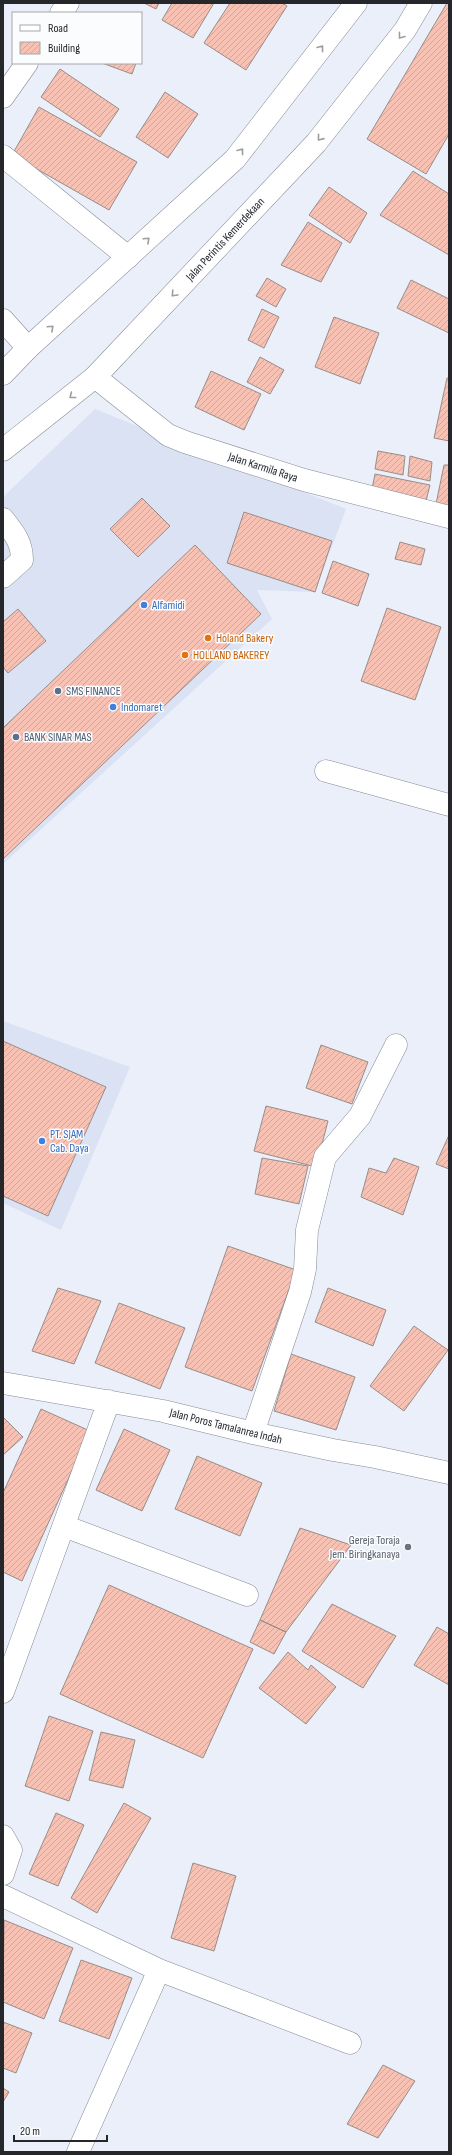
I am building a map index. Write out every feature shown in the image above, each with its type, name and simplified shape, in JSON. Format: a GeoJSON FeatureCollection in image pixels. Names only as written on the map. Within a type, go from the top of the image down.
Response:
{"type":"FeatureCollection","features":[{"type":"Feature","properties":{"kind":"main road"},"geometry":{"type":"LineString","coordinates":[[62,12],[68,3]]}},
{"type":"Feature","properties":{"kind":"main road"},"geometry":{"type":"LineString","coordinates":[[3,374],[28,348],[235,159],[356,3]]}},
{"type":"Feature","properties":{"kind":"main road","name":"Jalan Perintis Kemerdekaan"},"geometry":{"type":"LineString","coordinates":[[3,450],[96,377],[316,143],[406,30],[421,3]]}},
{"type":"Feature","properties":{"kind":"main road"},"geometry":{"type":"LineString","coordinates":[[3,97],[26,64]]}},
{"type":"Feature","properties":{"kind":"main road"},"geometry":{"type":"LineString","coordinates":[[3,156],[128,257]]}},
{"type":"Feature","properties":{"kind":"main road"},"geometry":{"type":"LineString","coordinates":[[3,320],[28,348]]}},
{"type":"Feature","properties":{"kind":"main road","name":"Jalan Karmila Raya"},"geometry":{"type":"LineString","coordinates":[[96,377],[168,435],[185,442],[304,480],[449,517]]}},
{"type":"Feature","properties":{"kind":"main road"},"geometry":{"type":"LineString","coordinates":[[3,519],[18,537],[22,549],[22,560],[3,577]]}},
{"type":"Feature","properties":{"kind":"main road"},"geometry":{"type":"LineString","coordinates":[[326,771],[449,805]]}},
{"type":"Feature","properties":{"kind":"main road"},"geometry":{"type":"LineString","coordinates":[[253,1433],[300,1292],[304,1269],[307,1230],[325,1157],[360,1116],[396,1045]]}},
{"type":"Feature","properties":{"kind":"main road","name":"Jalan Poros Tamalanrea Indah"},"geometry":{"type":"LineString","coordinates":[[3,1383],[163,1411],[253,1433],[333,1450],[376,1456],[449,1474]]}},
{"type":"Feature","properties":{"kind":"main road"},"geometry":{"type":"LineString","coordinates":[[3,1692],[108,1401]]}},
{"type":"Feature","properties":{"kind":"main road"},"geometry":{"type":"LineString","coordinates":[[64,1526],[247,1595]]}},
{"type":"Feature","properties":{"kind":"main road"},"geometry":{"type":"LineString","coordinates":[[3,1836],[11,1850],[3,1874]]}},
{"type":"Feature","properties":{"kind":"main road"},"geometry":{"type":"LineString","coordinates":[[3,1896],[159,1970],[350,2044]]}},
{"type":"Feature","properties":{"kind":"main road"},"geometry":{"type":"LineString","coordinates":[[78,2152],[159,1970]]}},
{"type":"Feature","properties":{"kind":"shaded area"},"geometry":{"type":"Polygon","coordinates":[[[95,409],[346,509],[315,592],[257,590],[272,619],[3,864],[3,497],[95,409]]]}},
{"type":"Feature","properties":{"kind":"shaded area","name":"PT. SJAM Cab. Daya"},"geometry":{"type":"Polygon","coordinates":[[[3,1021],[130,1067],[61,1230],[3,1203],[3,1021]]]}},
{"type":"Feature","properties":{"kind":"building"},"geometry":{"type":"Polygon","coordinates":[[[144,3],[159,3],[156,9],[144,3]]]}},
{"type":"Feature","properties":{"kind":"building"},"geometry":{"type":"Polygon","coordinates":[[[172,3],[214,3],[193,38],[162,20],[172,3]]]}},
{"type":"Feature","properties":{"kind":"building"},"geometry":{"type":"Polygon","coordinates":[[[230,3],[282,3],[287,6],[246,70],[204,43],[230,3]]]}},
{"type":"Feature","properties":{"kind":"building"},"geometry":{"type":"Polygon","coordinates":[[[447,3],[449,3],[449,134],[426,174],[367,139],[447,3]]]}},
{"type":"Feature","properties":{"kind":"building"},"geometry":{"type":"Polygon","coordinates":[[[105,64],[136,64],[132,74],[105,64]]]}},
{"type":"Feature","properties":{"kind":"building"},"geometry":{"type":"Polygon","coordinates":[[[60,69],[119,109],[100,137],[41,97],[60,69]]]}},
{"type":"Feature","properties":{"kind":"building"},"geometry":{"type":"Polygon","coordinates":[[[165,92],[198,114],[168,158],[136,137],[165,92]]]}},
{"type":"Feature","properties":{"kind":"building"},"geometry":{"type":"Polygon","coordinates":[[[39,107],[137,162],[109,210],[12,155],[39,107]]]}},
{"type":"Feature","properties":{"kind":"building"},"geometry":{"type":"Polygon","coordinates":[[[413,171],[449,194],[449,255],[380,215],[413,171]]]}},
{"type":"Feature","properties":{"kind":"building"},"geometry":{"type":"Polygon","coordinates":[[[329,187],[367,213],[350,243],[309,215],[329,187]]]}},
{"type":"Feature","properties":{"kind":"building"},"geometry":{"type":"Polygon","coordinates":[[[308,222],[342,243],[321,282],[281,265],[308,222]]]}},
{"type":"Feature","properties":{"kind":"building"},"geometry":{"type":"Polygon","coordinates":[[[267,278],[286,289],[276,307],[256,296],[267,278]]]}},
{"type":"Feature","properties":{"kind":"building"},"geometry":{"type":"Polygon","coordinates":[[[411,280],[449,299],[449,333],[397,308],[411,280]]]}},
{"type":"Feature","properties":{"kind":"building"},"geometry":{"type":"Polygon","coordinates":[[[262,309],[279,317],[264,348],[248,340],[262,309]]]}},
{"type":"Feature","properties":{"kind":"building"},"geometry":{"type":"Polygon","coordinates":[[[334,317],[379,333],[360,384],[315,367],[334,317]]]}},
{"type":"Feature","properties":{"kind":"building"},"geometry":{"type":"Polygon","coordinates":[[[260,357],[284,370],[270,394],[247,382],[260,357]]]}},
{"type":"Feature","properties":{"kind":"building"},"geometry":{"type":"Polygon","coordinates":[[[211,371],[261,394],[244,430],[195,407],[211,371]]]}},
{"type":"Feature","properties":{"kind":"building"},"geometry":{"type":"Polygon","coordinates":[[[447,378],[449,378],[449,441],[434,438],[447,378]]]}},
{"type":"Feature","properties":{"kind":"building"},"geometry":{"type":"Polygon","coordinates":[[[378,451],[405,456],[403,475],[375,469],[378,451]]]}},
{"type":"Feature","properties":{"kind":"building"},"geometry":{"type":"Polygon","coordinates":[[[410,456],[432,462],[430,481],[408,476],[410,456]]]}},
{"type":"Feature","properties":{"kind":"building"},"geometry":{"type":"Polygon","coordinates":[[[444,465],[449,465],[449,507],[436,504],[444,465]]]}},
{"type":"Feature","properties":{"kind":"building"},"geometry":{"type":"Polygon","coordinates":[[[375,474],[430,485],[426,501],[372,489],[375,474]]]}},
{"type":"Feature","properties":{"kind":"building"},"geometry":{"type":"Polygon","coordinates":[[[142,498],[170,526],[138,557],[110,529],[142,498]]]}},
{"type":"Feature","properties":{"kind":"building"},"geometry":{"type":"Polygon","coordinates":[[[244,512],[332,541],[315,592],[227,563],[244,512]]]}},
{"type":"Feature","properties":{"kind":"building"},"geometry":{"type":"Polygon","coordinates":[[[400,542],[425,549],[421,565],[395,559],[400,542]]]}},
{"type":"Feature","properties":{"kind":"building"},"geometry":{"type":"Polygon","coordinates":[[[195,545],[261,614],[3,859],[3,728],[195,545]]]}},
{"type":"Feature","properties":{"kind":"building"},"geometry":{"type":"Polygon","coordinates":[[[333,561],[369,574],[358,606],[322,593],[333,561]]]}},
{"type":"Feature","properties":{"kind":"building"},"geometry":{"type":"Polygon","coordinates":[[[387,608],[441,627],[415,700],[361,681],[387,608]]]}},
{"type":"Feature","properties":{"kind":"building"},"geometry":{"type":"Polygon","coordinates":[[[18,609],[46,641],[8,673],[3,667],[3,622],[18,609]]]}},
{"type":"Feature","properties":{"kind":"building","name":"PT. SJAM Cab. Daya"},"geometry":{"type":"Polygon","coordinates":[[[3,1041],[106,1087],[48,1216],[3,1196],[3,1041]]]}},
{"type":"Feature","properties":{"kind":"building"},"geometry":{"type":"Polygon","coordinates":[[[321,1045],[368,1062],[352,1104],[306,1088],[321,1045]]]}},
{"type":"Feature","properties":{"kind":"building"},"geometry":{"type":"Polygon","coordinates":[[[266,1106],[328,1121],[316,1167],[254,1151],[266,1106]]]}},
{"type":"Feature","properties":{"kind":"building"},"geometry":{"type":"Polygon","coordinates":[[[449,1135],[449,1169],[436,1164],[449,1135]]]}},
{"type":"Feature","properties":{"kind":"building"},"geometry":{"type":"Polygon","coordinates":[[[262,1158],[308,1166],[299,1204],[255,1194],[262,1158]]]}},
{"type":"Feature","properties":{"kind":"building"},"geometry":{"type":"Polygon","coordinates":[[[394,1158],[419,1167],[403,1215],[361,1197],[369,1168],[386,1173],[394,1158]]]}},
{"type":"Feature","properties":{"kind":"building"},"geometry":{"type":"Polygon","coordinates":[[[228,1246],[296,1270],[252,1391],[185,1367],[228,1246]]]}},
{"type":"Feature","properties":{"kind":"building"},"geometry":{"type":"Polygon","coordinates":[[[58,1288],[101,1301],[74,1364],[32,1351],[58,1288]]]}},
{"type":"Feature","properties":{"kind":"building"},"geometry":{"type":"Polygon","coordinates":[[[328,1288],[386,1310],[373,1346],[315,1322],[328,1288]]]}},
{"type":"Feature","properties":{"kind":"building"},"geometry":{"type":"Polygon","coordinates":[[[119,1303],[185,1328],[160,1389],[95,1363],[119,1303]]]}},
{"type":"Feature","properties":{"kind":"building"},"geometry":{"type":"Polygon","coordinates":[[[414,1326],[448,1350],[404,1411],[370,1386],[414,1326]]]}},
{"type":"Feature","properties":{"kind":"building"},"geometry":{"type":"Polygon","coordinates":[[[291,1354],[355,1377],[336,1430],[274,1411],[291,1354]]]}},
{"type":"Feature","properties":{"kind":"building"},"geometry":{"type":"Polygon","coordinates":[[[41,1409],[90,1431],[22,1581],[3,1572],[3,1493],[41,1409]]]}},
{"type":"Feature","properties":{"kind":"building"},"geometry":{"type":"Polygon","coordinates":[[[3,1417],[23,1437],[3,1455],[3,1417]]]}},
{"type":"Feature","properties":{"kind":"building"},"geometry":{"type":"Polygon","coordinates":[[[124,1429],[170,1450],[142,1511],[96,1490],[124,1429]]]}},
{"type":"Feature","properties":{"kind":"building"},"geometry":{"type":"Polygon","coordinates":[[[197,1456],[262,1483],[240,1536],[175,1509],[197,1456]]]}},
{"type":"Feature","properties":{"kind":"building"},"geometry":{"type":"Polygon","coordinates":[[[300,1528],[351,1545],[286,1632],[260,1620],[300,1528]]]}},
{"type":"Feature","properties":{"kind":"building"},"geometry":{"type":"Polygon","coordinates":[[[109,1585],[253,1649],[203,1758],[60,1694],[109,1585]]]}},
{"type":"Feature","properties":{"kind":"building"},"geometry":{"type":"Polygon","coordinates":[[[332,1604],[396,1636],[363,1688],[302,1651],[332,1604]]]}},
{"type":"Feature","properties":{"kind":"building"},"geometry":{"type":"Polygon","coordinates":[[[260,1620],[286,1632],[274,1654],[250,1642],[260,1620]]]}},
{"type":"Feature","properties":{"kind":"building"},"geometry":{"type":"Polygon","coordinates":[[[437,1627],[449,1634],[449,1685],[414,1665],[437,1627]]]}},
{"type":"Feature","properties":{"kind":"building"},"geometry":{"type":"Polygon","coordinates":[[[288,1652],[308,1670],[311,1665],[336,1687],[306,1724],[259,1688],[288,1652]]]}},
{"type":"Feature","properties":{"kind":"building"},"geometry":{"type":"Polygon","coordinates":[[[49,1716],[93,1731],[69,1801],[25,1786],[49,1716]]]}},
{"type":"Feature","properties":{"kind":"building"},"geometry":{"type":"Polygon","coordinates":[[[101,1732],[135,1740],[123,1788],[89,1780],[101,1732]]]}},
{"type":"Feature","properties":{"kind":"building"},"geometry":{"type":"Polygon","coordinates":[[[124,1803],[151,1818],[97,1913],[71,1898],[124,1803]]]}},
{"type":"Feature","properties":{"kind":"building"},"geometry":{"type":"Polygon","coordinates":[[[56,1813],[84,1825],[58,1886],[29,1874],[56,1813]]]}},
{"type":"Feature","properties":{"kind":"building"},"geometry":{"type":"Polygon","coordinates":[[[193,1863],[236,1876],[214,1951],[171,1938],[193,1863]]]}},
{"type":"Feature","properties":{"kind":"building"},"geometry":{"type":"Polygon","coordinates":[[[4,1920],[73,1948],[44,2019],[3,2002],[4,1920]]]}},
{"type":"Feature","properties":{"kind":"building"},"geometry":{"type":"Polygon","coordinates":[[[81,1960],[132,1978],[109,2039],[59,2021],[81,1960]]]}},
{"type":"Feature","properties":{"kind":"building"},"geometry":{"type":"Polygon","coordinates":[[[3,2022],[32,2033],[16,2073],[3,2068],[3,2022]]]}},
{"type":"Feature","properties":{"kind":"building"},"geometry":{"type":"Polygon","coordinates":[[[383,2065],[415,2081],[378,2138],[347,2124],[383,2065]]]}},
{"type":"Feature","properties":{"kind":"building"},"geometry":{"type":"Polygon","coordinates":[[[3,2088],[9,2092],[3,2102],[3,2088]]]}},
{"type":"Feature","properties":{"kind":"place","name":"Alfamidi"},"geometry":{"type":"Point","coordinates":[144,605]}},
{"type":"Feature","properties":{"kind":"place","name":"Holand Bakery"},"geometry":{"type":"Point","coordinates":[208,638]}},
{"type":"Feature","properties":{"kind":"place","name":"HOLLAND BAKEREY"},"geometry":{"type":"Point","coordinates":[185,655]}},
{"type":"Feature","properties":{"kind":"place","name":"SMS FINANCE"},"geometry":{"type":"Point","coordinates":[58,691]}},
{"type":"Feature","properties":{"kind":"place","name":"Indomaret"},"geometry":{"type":"Point","coordinates":[113,707]}},
{"type":"Feature","properties":{"kind":"place","name":"BANK SINAR MAS"},"geometry":{"type":"Point","coordinates":[16,737]}},
{"type":"Feature","properties":{"kind":"place","name":"PT. SJAM Cab. Daya"},"geometry":{"type":"Point","coordinates":[42,1141]}},
{"type":"Feature","properties":{"kind":"place","name":"Gereja Toraja Jem. Biringkanaya"},"geometry":{"type":"Point","coordinates":[408,1547]}}]}
